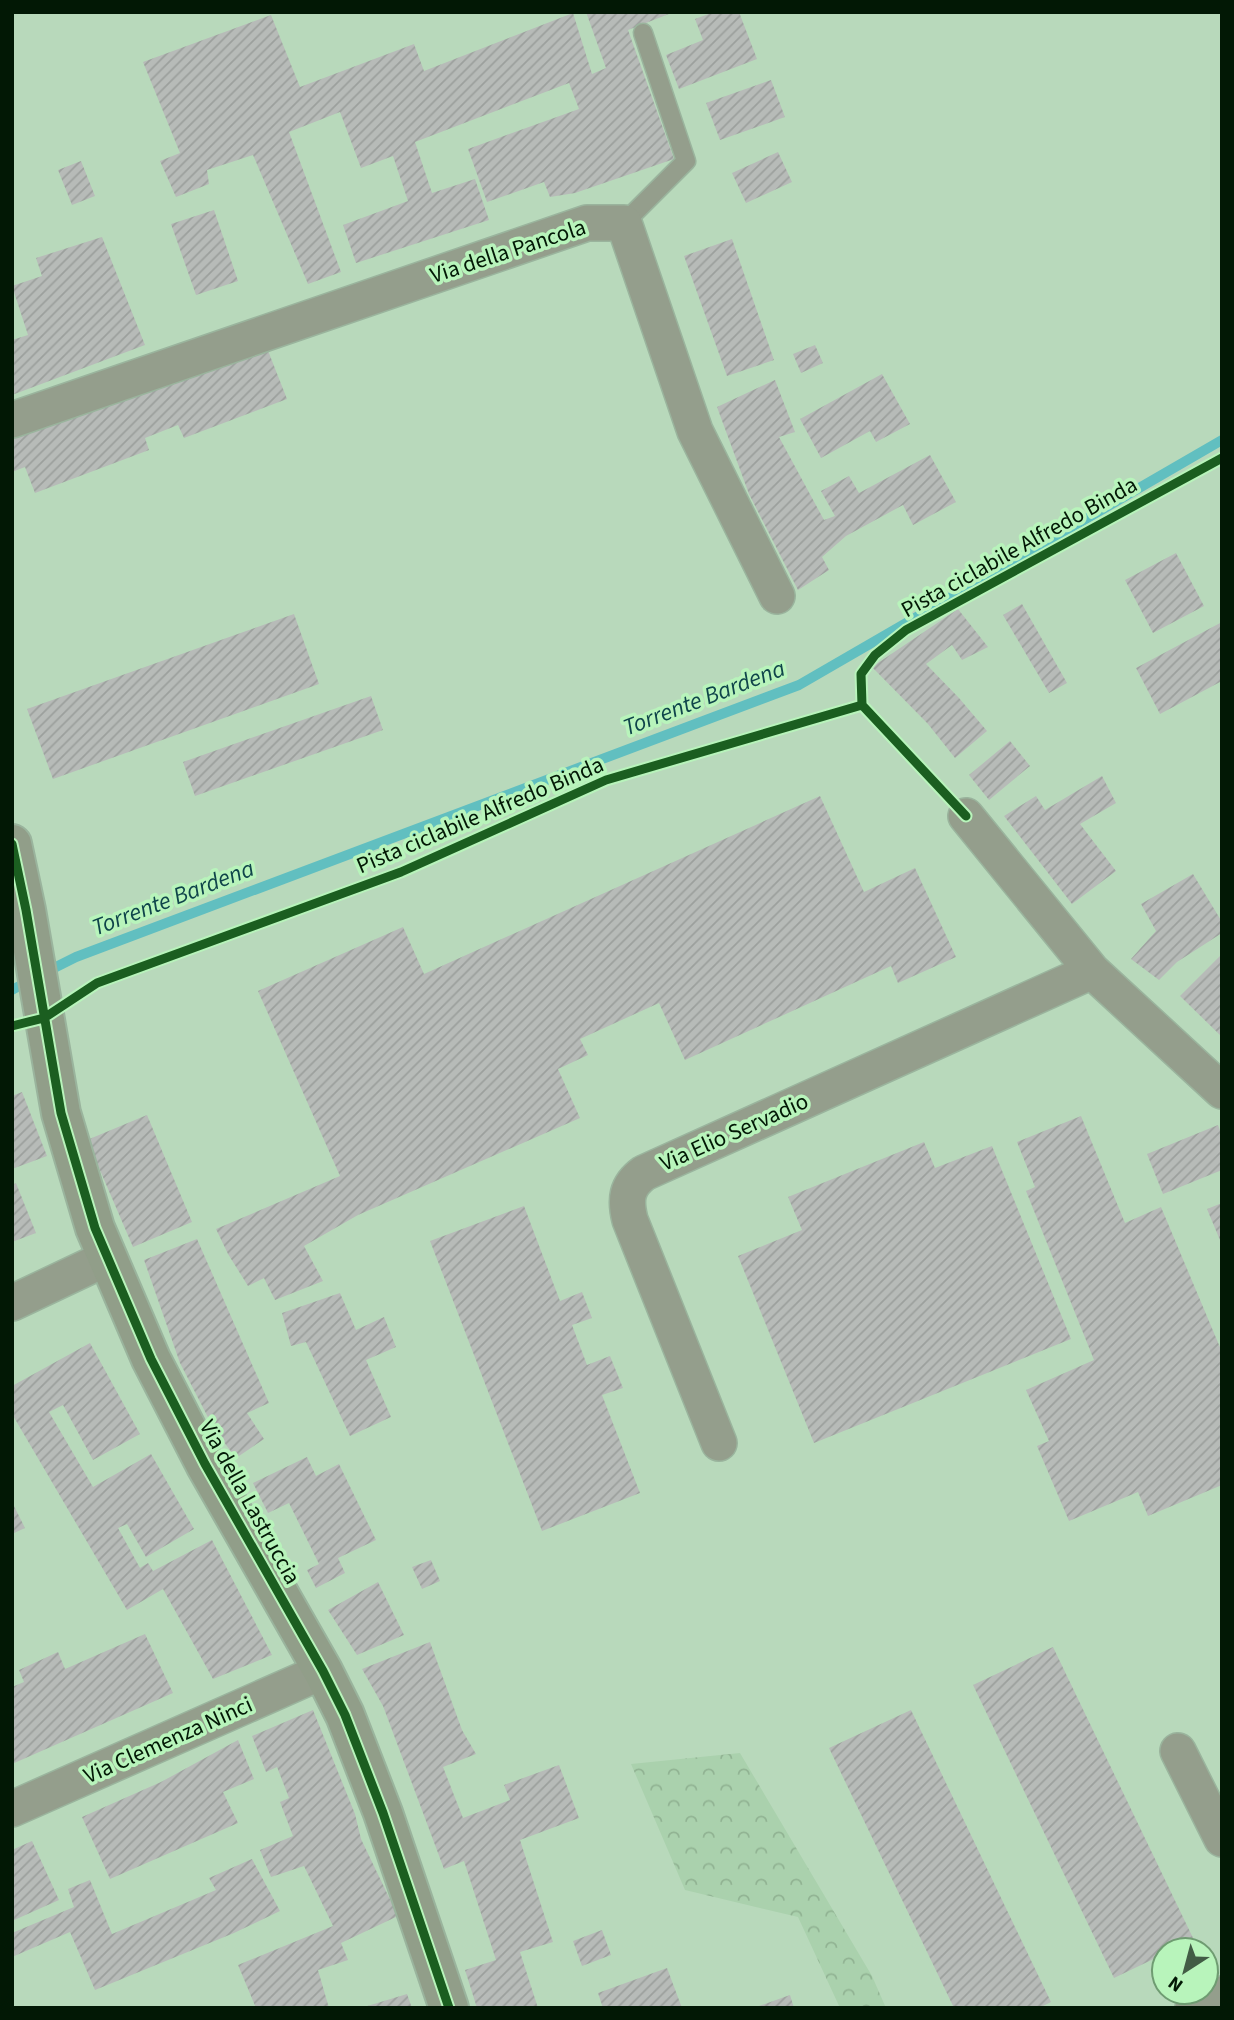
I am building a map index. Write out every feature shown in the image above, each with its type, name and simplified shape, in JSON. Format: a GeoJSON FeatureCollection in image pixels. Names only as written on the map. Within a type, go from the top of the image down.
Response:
{"type":"FeatureCollection","features":[{"type":"Feature","properties":{"kind":"street","name":"Via della Pancola"},"geometry":{"type":"LineString","coordinates":[[12,420],[587,222],[624,223]]}},
{"type":"Feature","properties":{"kind":"street"},"geometry":{"type":"LineString","coordinates":[[624,223],[695,431],[777,596]]}},
{"type":"Feature","properties":{"kind":"street"},"geometry":{"type":"LineString","coordinates":[[966,816],[1092,971],[1222,1091]]}},
{"type":"Feature","properties":{"kind":"street","name":"Via della Lastruccia"},"geometry":{"type":"LineString","coordinates":[[12,844],[61,1113],[69,1147],[107,1258],[151,1359],[199,1452],[323,1671],[345,1715],[383,1813],[449,2008]]}},
{"type":"Feature","properties":{"kind":"street","name":"Via Elio Servadio"},"geometry":{"type":"LineString","coordinates":[[719,1443],[630,1220],[626,1203],[628,1190],[635,1180],[644,1173],[1092,971]]}},
{"type":"Feature","properties":{"kind":"street"},"geometry":{"type":"LineString","coordinates":[[12,1304],[107,1258]]}},
{"type":"Feature","properties":{"kind":"street","name":"Via Clemenza Ninci"},"geometry":{"type":"LineString","coordinates":[[12,1809],[323,1671]]}},
{"type":"Feature","properties":{"kind":"street"},"geometry":{"type":"LineString","coordinates":[[1178,1751],[1222,1839]]}},
{"type":"Feature","properties":{"kind":"street"},"geometry":{"type":"LineString","coordinates":[[1193,2008],[1222,1994]]}},
{"type":"Feature","properties":{"kind":"lane"},"geometry":{"type":"LineString","coordinates":[[624,223],[686,161],[643,33]]}},
{"type":"Feature","properties":{"kind":"green space"},"geometry":{"type":"Polygon","coordinates":[[[740,1753],[872,1976],[886,2008],[840,2008],[798,1917],[685,1890],[631,1764],[740,1753]]]}},
{"type":"Feature","properties":{"kind":"building"},"geometry":{"type":"Polygon","coordinates":[[[586,12],[674,12],[628,30],[674,159],[575,193],[550,197],[544,182],[487,202],[468,149],[579,109],[569,83],[415,142],[432,193],[475,179],[489,220],[356,263],[343,225],[408,201],[393,156],[361,168],[340,112],[289,132],[341,272],[308,284],[253,155],[207,170],[209,184],[176,197],[160,161],[180,153],[143,62],[271,15],[300,87],[414,44],[424,71],[573,13],[592,74],[606,68],[586,12]]]}},
{"type":"Feature","properties":{"kind":"building"},"geometry":{"type":"Polygon","coordinates":[[[714,12],[739,12],[757,59],[679,89],[666,55],[703,40],[695,19],[714,12]]]}},
{"type":"Feature","properties":{"kind":"building"},"geometry":{"type":"Polygon","coordinates":[[[771,80],[785,117],[720,140],[706,103],[771,80]]]}},
{"type":"Feature","properties":{"kind":"building"},"geometry":{"type":"Polygon","coordinates":[[[778,152],[792,182],[746,203],[732,173],[778,152]]]}},
{"type":"Feature","properties":{"kind":"building"},"geometry":{"type":"Polygon","coordinates":[[[81,161],[95,196],[72,205],[58,170],[81,161]]]}},
{"type":"Feature","properties":{"kind":"building"},"geometry":{"type":"Polygon","coordinates":[[[214,210],[238,281],[196,295],[171,224],[214,210]]]}},
{"type":"Feature","properties":{"kind":"building"},"geometry":{"type":"Polygon","coordinates":[[[102,237],[145,345],[12,395],[12,340],[28,335],[12,286],[42,276],[36,258],[102,237]]]}},
{"type":"Feature","properties":{"kind":"building"},"geometry":{"type":"Polygon","coordinates":[[[732,239],[774,360],[727,376],[684,256],[732,239]]]}},
{"type":"Feature","properties":{"kind":"building"},"geometry":{"type":"Polygon","coordinates":[[[265,343],[287,399],[184,438],[178,425],[145,438],[149,450],[35,493],[25,467],[12,472],[12,438],[265,343]]]}},
{"type":"Feature","properties":{"kind":"building"},"geometry":{"type":"Polygon","coordinates":[[[815,345],[823,363],[801,373],[793,354],[815,345]]]}},
{"type":"Feature","properties":{"kind":"building"},"geometry":{"type":"Polygon","coordinates":[[[882,374],[910,424],[876,442],[870,431],[821,458],[800,419],[882,374]]]}},
{"type":"Feature","properties":{"kind":"building"},"geometry":{"type":"Polygon","coordinates":[[[775,380],[795,432],[779,437],[824,520],[835,516],[821,491],[849,476],[859,493],[930,455],[956,502],[913,525],[903,505],[846,536],[822,557],[829,570],[798,590],[749,494],[717,407],[775,380]]]}},
{"type":"Feature","properties":{"kind":"building"},"geometry":{"type":"Polygon","coordinates":[[[1176,553],[1204,606],[1153,633],[1125,580],[1176,553]]]}},
{"type":"Feature","properties":{"kind":"building"},"geometry":{"type":"Polygon","coordinates":[[[1022,604],[1067,683],[1049,693],[1003,615],[1022,604]]]}},
{"type":"Feature","properties":{"kind":"building"},"geometry":{"type":"Polygon","coordinates":[[[958,609],[988,647],[962,660],[952,645],[926,664],[987,731],[955,758],[928,724],[872,667],[958,609]]]}},
{"type":"Feature","properties":{"kind":"building"},"geometry":{"type":"Polygon","coordinates":[[[294,614],[319,684],[53,779],[27,709],[294,614]]]}},
{"type":"Feature","properties":{"kind":"building"},"geometry":{"type":"Polygon","coordinates":[[[1222,622],[1222,681],[1160,714],[1136,668],[1222,622]]]}},
{"type":"Feature","properties":{"kind":"building"},"geometry":{"type":"Polygon","coordinates":[[[371,696],[383,730],[195,796],[183,762],[371,696]]]}},
{"type":"Feature","properties":{"kind":"building"},"geometry":{"type":"Polygon","coordinates":[[[1010,741],[1030,766],[989,800],[969,775],[1010,741]]]}},
{"type":"Feature","properties":{"kind":"building"},"geometry":{"type":"Polygon","coordinates":[[[1102,776],[1116,803],[1080,824],[1116,871],[1072,904],[1004,816],[1036,796],[1045,810],[1102,776]]]}},
{"type":"Feature","properties":{"kind":"building"},"geometry":{"type":"Polygon","coordinates":[[[820,796],[864,892],[915,868],[956,957],[898,983],[891,966],[685,1060],[659,1003],[580,1039],[588,1055],[558,1069],[580,1118],[358,1215],[304,1246],[323,1281],[275,1300],[264,1278],[248,1286],[216,1229],[340,1176],[258,991],[403,927],[424,974],[820,796]]]}},
{"type":"Feature","properties":{"kind":"building"},"geometry":{"type":"Polygon","coordinates":[[[1193,874],[1222,922],[1222,933],[1177,962],[1159,980],[1131,959],[1156,931],[1141,904],[1193,874]]]}},
{"type":"Feature","properties":{"kind":"building"},"geometry":{"type":"Polygon","coordinates":[[[1222,954],[1222,1037],[1180,996],[1222,954]]]}},
{"type":"Feature","properties":{"kind":"building"},"geometry":{"type":"Polygon","coordinates":[[[22,1092],[47,1156],[12,1169],[12,1096],[22,1092]]]}},
{"type":"Feature","properties":{"kind":"building"},"geometry":{"type":"Polygon","coordinates":[[[147,1115],[192,1222],[133,1247],[87,1140],[147,1115]]]}},
{"type":"Feature","properties":{"kind":"building"},"geometry":{"type":"Polygon","coordinates":[[[1081,1116],[1125,1223],[1161,1207],[1222,1352],[1222,1485],[1148,1516],[1138,1492],[1069,1521],[1037,1446],[1049,1441],[1026,1390],[1094,1360],[1026,1191],[1035,1187],[1017,1142],[1081,1116]]]}},
{"type":"Feature","properties":{"kind":"building"},"geometry":{"type":"Polygon","coordinates":[[[1218,1125],[1222,1136],[1222,1170],[1163,1194],[1147,1154],[1218,1125]]]}},
{"type":"Feature","properties":{"kind":"building"},"geometry":{"type":"Polygon","coordinates":[[[924,1142],[935,1168],[992,1146],[1071,1339],[814,1443],[738,1256],[802,1230],[788,1197],[924,1142]]]}},
{"type":"Feature","properties":{"kind":"building"},"geometry":{"type":"Polygon","coordinates":[[[16,1183],[36,1233],[12,1242],[12,1185],[16,1183]]]}},
{"type":"Feature","properties":{"kind":"building"},"geometry":{"type":"Polygon","coordinates":[[[1222,1203],[1222,1245],[1207,1209],[1222,1203]]]}},
{"type":"Feature","properties":{"kind":"building"},"geometry":{"type":"Polygon","coordinates":[[[524,1206],[560,1301],[582,1292],[592,1318],[572,1325],[587,1365],[610,1356],[623,1388],[602,1395],[640,1493],[542,1531],[430,1241],[524,1206]]]}},
{"type":"Feature","properties":{"kind":"building"},"geometry":{"type":"Polygon","coordinates":[[[197,1239],[269,1403],[247,1413],[264,1439],[236,1458],[214,1429],[180,1363],[144,1260],[197,1239]]]}},
{"type":"Feature","properties":{"kind":"building"},"geometry":{"type":"Polygon","coordinates":[[[340,1293],[356,1330],[384,1317],[396,1347],[366,1360],[391,1417],[350,1436],[306,1342],[291,1346],[282,1313],[340,1293]]]}},
{"type":"Feature","properties":{"kind":"building"},"geometry":{"type":"Polygon","coordinates":[[[90,1343],[140,1434],[93,1460],[63,1405],[49,1412],[93,1487],[151,1454],[194,1529],[146,1557],[127,1524],[118,1528],[140,1568],[148,1563],[153,1571],[212,1540],[272,1655],[213,1679],[163,1589],[127,1610],[12,1414],[12,1386],[90,1343]]]}},
{"type":"Feature","properties":{"kind":"building"},"geometry":{"type":"Polygon","coordinates":[[[307,1457],[316,1476],[339,1464],[376,1540],[338,1558],[345,1573],[316,1588],[307,1570],[319,1564],[289,1503],[268,1513],[253,1483],[307,1457]]]}},
{"type":"Feature","properties":{"kind":"building"},"geometry":{"type":"Polygon","coordinates":[[[12,1502],[25,1528],[12,1534],[12,1502]]]}},
{"type":"Feature","properties":{"kind":"building"},"geometry":{"type":"Polygon","coordinates":[[[431,1560],[440,1581],[422,1589],[412,1567],[431,1560]]]}},
{"type":"Feature","properties":{"kind":"building"},"geometry":{"type":"Polygon","coordinates":[[[378,1582],[404,1635],[357,1655],[328,1610],[378,1582]]]}},
{"type":"Feature","properties":{"kind":"building"},"geometry":{"type":"Polygon","coordinates":[[[145,1634],[173,1693],[12,1764],[12,1687],[24,1682],[19,1670],[58,1652],[65,1669],[145,1634]]]}},
{"type":"Feature","properties":{"kind":"building"},"geometry":{"type":"Polygon","coordinates":[[[430,1642],[462,1730],[476,1754],[443,1767],[463,1818],[510,1800],[504,1785],[559,1765],[579,1818],[520,1840],[553,1942],[520,1952],[538,2008],[477,2008],[465,1970],[496,1960],[464,1861],[444,1869],[383,1706],[362,1669],[430,1642]]]}},
{"type":"Feature","properties":{"kind":"building"},"geometry":{"type":"Polygon","coordinates":[[[1053,1647],[1192,1936],[1150,1936],[1150,1961],[1114,1978],[973,1685],[1053,1647]]]}},
{"type":"Feature","properties":{"kind":"building"},"geometry":{"type":"Polygon","coordinates":[[[313,1710],[355,1814],[361,1839],[398,1916],[341,1943],[348,1960],[318,1970],[329,2008],[256,2008],[238,1965],[333,1926],[304,1866],[271,1877],[260,1850],[293,1836],[280,1802],[289,1798],[277,1767],[266,1772],[252,1736],[313,1710]]]}},
{"type":"Feature","properties":{"kind":"building"},"geometry":{"type":"Polygon","coordinates":[[[911,1710],[1051,2002],[1039,2008],[954,2008],[829,1748],[911,1710]]]}},
{"type":"Feature","properties":{"kind":"building"},"geometry":{"type":"Polygon","coordinates":[[[238,1740],[254,1779],[223,1792],[238,1823],[110,1879],[82,1817],[161,1782],[238,1740]]]}},
{"type":"Feature","properties":{"kind":"building"},"geometry":{"type":"Polygon","coordinates":[[[32,1841],[59,1900],[12,1921],[12,1850],[32,1841]]]}},
{"type":"Feature","properties":{"kind":"building"},"geometry":{"type":"Polygon","coordinates":[[[252,1859],[280,1911],[234,1933],[95,1990],[70,1932],[12,1957],[12,1933],[74,1907],[68,1889],[90,1880],[112,1934],[216,1890],[209,1878],[252,1859]]]}},
{"type":"Feature","properties":{"kind":"building"},"geometry":{"type":"Polygon","coordinates":[[[602,1930],[611,1955],[582,1966],[573,1941],[602,1930]]]}},
{"type":"Feature","properties":{"kind":"building"},"geometry":{"type":"Polygon","coordinates":[[[667,1968],[682,2008],[603,2008],[598,1993],[667,1968]]]}},
{"type":"Feature","properties":{"kind":"building"},"geometry":{"type":"Polygon","coordinates":[[[407,1994],[412,2008],[364,2008],[364,2007],[407,1994]]]}},
{"type":"Feature","properties":{"kind":"building"},"geometry":{"type":"Polygon","coordinates":[[[790,1995],[794,2008],[756,2008],[756,2007],[790,1995]]]}},
{"type":"Feature","properties":{"kind":"waterway","name":"Torrente Bardena"},"geometry":{"type":"LineString","coordinates":[[44,973],[76,957],[799,685],[1222,440]]}},
{"type":"Feature","properties":{"kind":"waterway","name":"Torrente Bardena"},"geometry":{"type":"LineString","coordinates":[[12,990],[30,980]]}},
{"type":"Feature","properties":{"kind":"cycle path","name":"Pista ciclabile Alfredo Binda"},"geometry":{"type":"LineString","coordinates":[[12,1026],[44,1018],[97,983],[401,872],[606,780],[862,705],[861,674],[875,655],[906,630],[1222,458]]}},
{"type":"Feature","properties":{"kind":"cycle path"},"geometry":{"type":"LineString","coordinates":[[862,705],[966,816]]}},
{"type":"Feature","properties":{"kind":"cycle path"},"geometry":{"type":"LineString","coordinates":[[12,844],[61,1113],[95,1228],[151,1359],[205,1464],[323,1671],[345,1715],[383,1813],[449,2008]]}}]}
